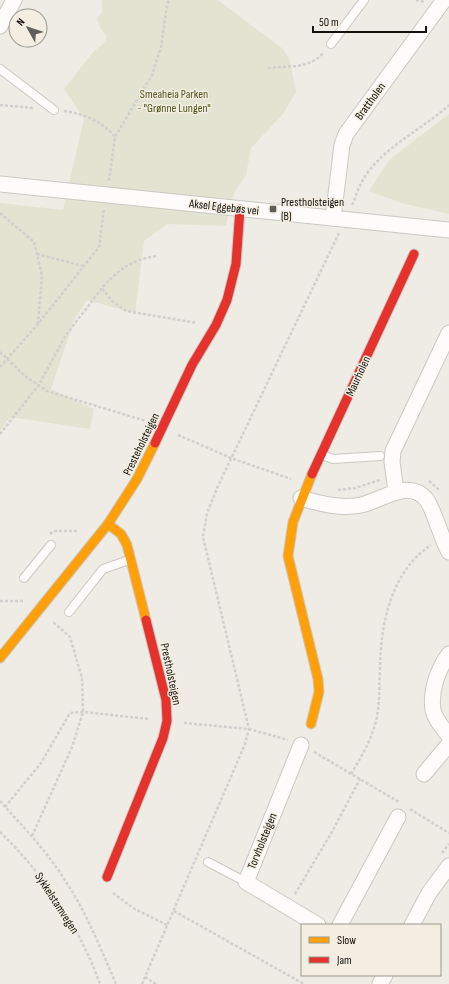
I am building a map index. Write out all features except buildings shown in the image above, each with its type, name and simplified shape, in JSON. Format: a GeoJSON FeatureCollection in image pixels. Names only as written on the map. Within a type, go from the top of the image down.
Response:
{"type":"FeatureCollection","features":[{"type":"Feature","properties":{"kind":"street"},"geometry":{"type":"LineString","coordinates":[[0,26],[14,0]]}},
{"type":"Feature","properties":{"kind":"street","name":"Brattholen"},"geometry":{"type":"LineString","coordinates":[[340,218],[342,145],[346,134],[444,0]]}},
{"type":"Feature","properties":{"kind":"street","name":"Aksel Eggebøs vei"},"geometry":{"type":"LineString","coordinates":[[0,184],[449,230]]}},
{"type":"Feature","properties":{"kind":"street","name":"Presteholsteigen"},"geometry":{"type":"LineString","coordinates":[[0,658],[105,527],[137,479],[192,365],[216,326],[227,300],[236,264],[240,209]]}},
{"type":"Feature","properties":{"kind":"street","name":"Maurholen"},"geometry":{"type":"LineString","coordinates":[[311,724],[319,692],[318,680],[288,556],[288,538],[307,484],[322,456],[414,254]]}},
{"type":"Feature","properties":{"kind":"street"},"geometry":{"type":"LineString","coordinates":[[396,491],[392,462],[394,451],[449,334]]}},
{"type":"Feature","properties":{"kind":"street"},"geometry":{"type":"LineString","coordinates":[[301,498],[336,507],[362,505],[396,491],[412,491],[420,494],[427,501],[445,546]]}},
{"type":"Feature","properties":{"kind":"street","name":"Prestholsteigen"},"geometry":{"type":"LineString","coordinates":[[105,527],[121,534],[132,559],[166,700],[167,721],[163,738],[107,877]]}},
{"type":"Feature","properties":{"kind":"street"},"geometry":{"type":"LineString","coordinates":[[449,654],[438,673],[433,700],[433,710],[449,736]]}},
{"type":"Feature","properties":{"kind":"street"},"geometry":{"type":"LineString","coordinates":[[424,774],[449,744]]}},
{"type":"Feature","properties":{"kind":"street","name":"Torvholsteigen"},"geometry":{"type":"LineString","coordinates":[[301,745],[246,882],[316,924]]}},
{"type":"Feature","properties":{"kind":"street"},"geometry":{"type":"LineString","coordinates":[[341,924],[398,817]]}},
{"type":"Feature","properties":{"kind":"street"},"geometry":{"type":"LineString","coordinates":[[413,924],[429,893],[449,866]]}},
{"type":"Feature","properties":{"kind":"lane"},"geometry":{"type":"LineString","coordinates":[[331,44],[364,0]]}},
{"type":"Feature","properties":{"kind":"lane"},"geometry":{"type":"LineString","coordinates":[[0,69],[54,110]]}},
{"type":"Feature","properties":{"kind":"lane"},"geometry":{"type":"LineString","coordinates":[[322,456],[334,459],[380,456]]}},
{"type":"Feature","properties":{"kind":"lane"},"geometry":{"type":"LineString","coordinates":[[24,578],[51,545]]}},
{"type":"Feature","properties":{"kind":"lane"},"geometry":{"type":"LineString","coordinates":[[69,612],[103,569],[132,559]]}},
{"type":"Feature","properties":{"kind":"lane"},"geometry":{"type":"LineString","coordinates":[[208,862],[246,882]]}},
{"type":"Feature","properties":{"kind":"path"},"geometry":{"type":"LineString","coordinates":[[108,195],[115,137],[152,75],[161,47],[169,0]]}},
{"type":"Feature","properties":{"kind":"path"},"geometry":{"type":"LineString","coordinates":[[268,68],[308,65],[319,57],[331,44]]}},
{"type":"Feature","properties":{"kind":"path"},"geometry":{"type":"LineString","coordinates":[[142,984],[245,744],[249,729],[204,537],[207,513],[340,218],[363,178],[383,155],[435,118],[449,105]]}},
{"type":"Feature","properties":{"kind":"path"},"geometry":{"type":"LineString","coordinates":[[0,367],[38,324],[98,247],[104,210]]}},
{"type":"Feature","properties":{"kind":"path"},"geometry":{"type":"LineString","coordinates":[[0,213],[34,242],[42,275],[38,324]]}},
{"type":"Feature","properties":{"kind":"path"},"geometry":{"type":"LineString","coordinates":[[37,254],[84,266]]}},
{"type":"Feature","properties":{"kind":"path"},"geometry":{"type":"LineString","coordinates":[[0,434],[38,386],[66,335],[102,288],[123,268],[140,258],[156,256]]}},
{"type":"Feature","properties":{"kind":"path"},"geometry":{"type":"LineString","coordinates":[[102,288],[112,300],[126,311],[216,326]]}},
{"type":"Feature","properties":{"kind":"path"},"geometry":{"type":"LineString","coordinates":[[0,352],[38,386],[47,391],[149,422],[231,458],[307,484]]}},
{"type":"Feature","properties":{"kind":"path"},"geometry":{"type":"LineString","coordinates":[[336,490],[354,488],[394,476]]}},
{"type":"Feature","properties":{"kind":"path"},"geometry":{"type":"LineString","coordinates":[[424,478],[437,486],[440,492]]}},
{"type":"Feature","properties":{"kind":"path"},"geometry":{"type":"LineString","coordinates":[[48,535],[54,531],[105,527]]}},
{"type":"Feature","properties":{"kind":"path"},"geometry":{"type":"LineString","coordinates":[[351,774],[367,745],[377,718],[381,688],[380,668],[383,626],[394,590],[411,562],[425,549],[445,546]]}},
{"type":"Feature","properties":{"kind":"path"},"geometry":{"type":"LineString","coordinates":[[0,602],[23,601],[32,604],[70,637],[82,678],[83,712],[72,748],[32,836]]}},
{"type":"Feature","properties":{"kind":"path"},"geometry":{"type":"LineString","coordinates":[[5,807],[41,763],[70,713],[83,712],[249,729],[280,737],[301,745],[449,833]]}},
{"type":"Feature","properties":{"kind":"path"},"geometry":{"type":"LineString","coordinates":[[288,907],[360,779]]}},
{"type":"Feature","properties":{"kind":"path"},"geometry":{"type":"LineString","coordinates":[[0,801],[32,836],[66,881],[88,921],[116,984]]}},
{"type":"Feature","properties":{"kind":"path","name":"Sykkelstamvegen"},"geometry":{"type":"LineString","coordinates":[[0,832],[34,869],[52,892],[77,933],[100,984]]}},
{"type":"Feature","properties":{"kind":"path"},"geometry":{"type":"LineString","coordinates":[[108,889],[133,908],[167,925]]}},
{"type":"Feature","properties":{"kind":"path"},"geometry":{"type":"LineString","coordinates":[[174,911],[304,984]]}},
{"type":"Feature","properties":{"kind":"path"},"geometry":{"type":"LineString","coordinates":[[145,977],[156,984]]}},
{"type":"Feature","properties":{"kind":"green space","name":"Smeaheia Parken - \"Grønne Lungen\""},"geometry":{"type":"Polygon","coordinates":[[[102,0],[218,0],[283,49],[290,61],[296,92],[283,114],[251,148],[246,175],[237,188],[232,199],[226,226],[167,224],[144,241],[135,313],[87,300],[75,318],[51,389],[94,409],[90,429],[10,417],[0,431],[0,203],[63,210],[84,119],[64,89],[94,51],[101,46],[107,38],[99,26],[97,18],[102,12],[102,0]]]}},
{"type":"Feature","properties":{"kind":"green space"},"geometry":{"type":"Polygon","coordinates":[[[449,114],[449,214],[401,203],[369,191],[389,160],[449,114]]]}},
{"type":"Feature","properties":{"kind":"traffic: slow"},"geometry":{"type":"LineString","coordinates":[[0,658],[108,524],[137,479],[155,443]]}},
{"type":"Feature","properties":{"kind":"traffic: slow"},"geometry":{"type":"LineString","coordinates":[[311,724],[319,692],[318,679],[288,556],[293,522],[312,474]]}},
{"type":"Feature","properties":{"kind":"traffic: slow"},"geometry":{"type":"LineString","coordinates":[[108,524],[121,534],[127,545],[146,620]]}},
{"type":"Feature","properties":{"kind":"traffic: jam"},"geometry":{"type":"LineString","coordinates":[[155,443],[192,365],[216,325],[227,300],[236,264],[240,209]]}},
{"type":"Feature","properties":{"kind":"traffic: jam"},"geometry":{"type":"LineString","coordinates":[[312,474],[414,254]]}},
{"type":"Feature","properties":{"kind":"traffic: jam"},"geometry":{"type":"LineString","coordinates":[[107,877],[163,738],[167,721],[166,700],[146,620]]}},
{"type":"Feature","properties":{"kind":"place","name":"Prestholsteigen (B)"},"geometry":{"type":"Point","coordinates":[273,209]}}]}
